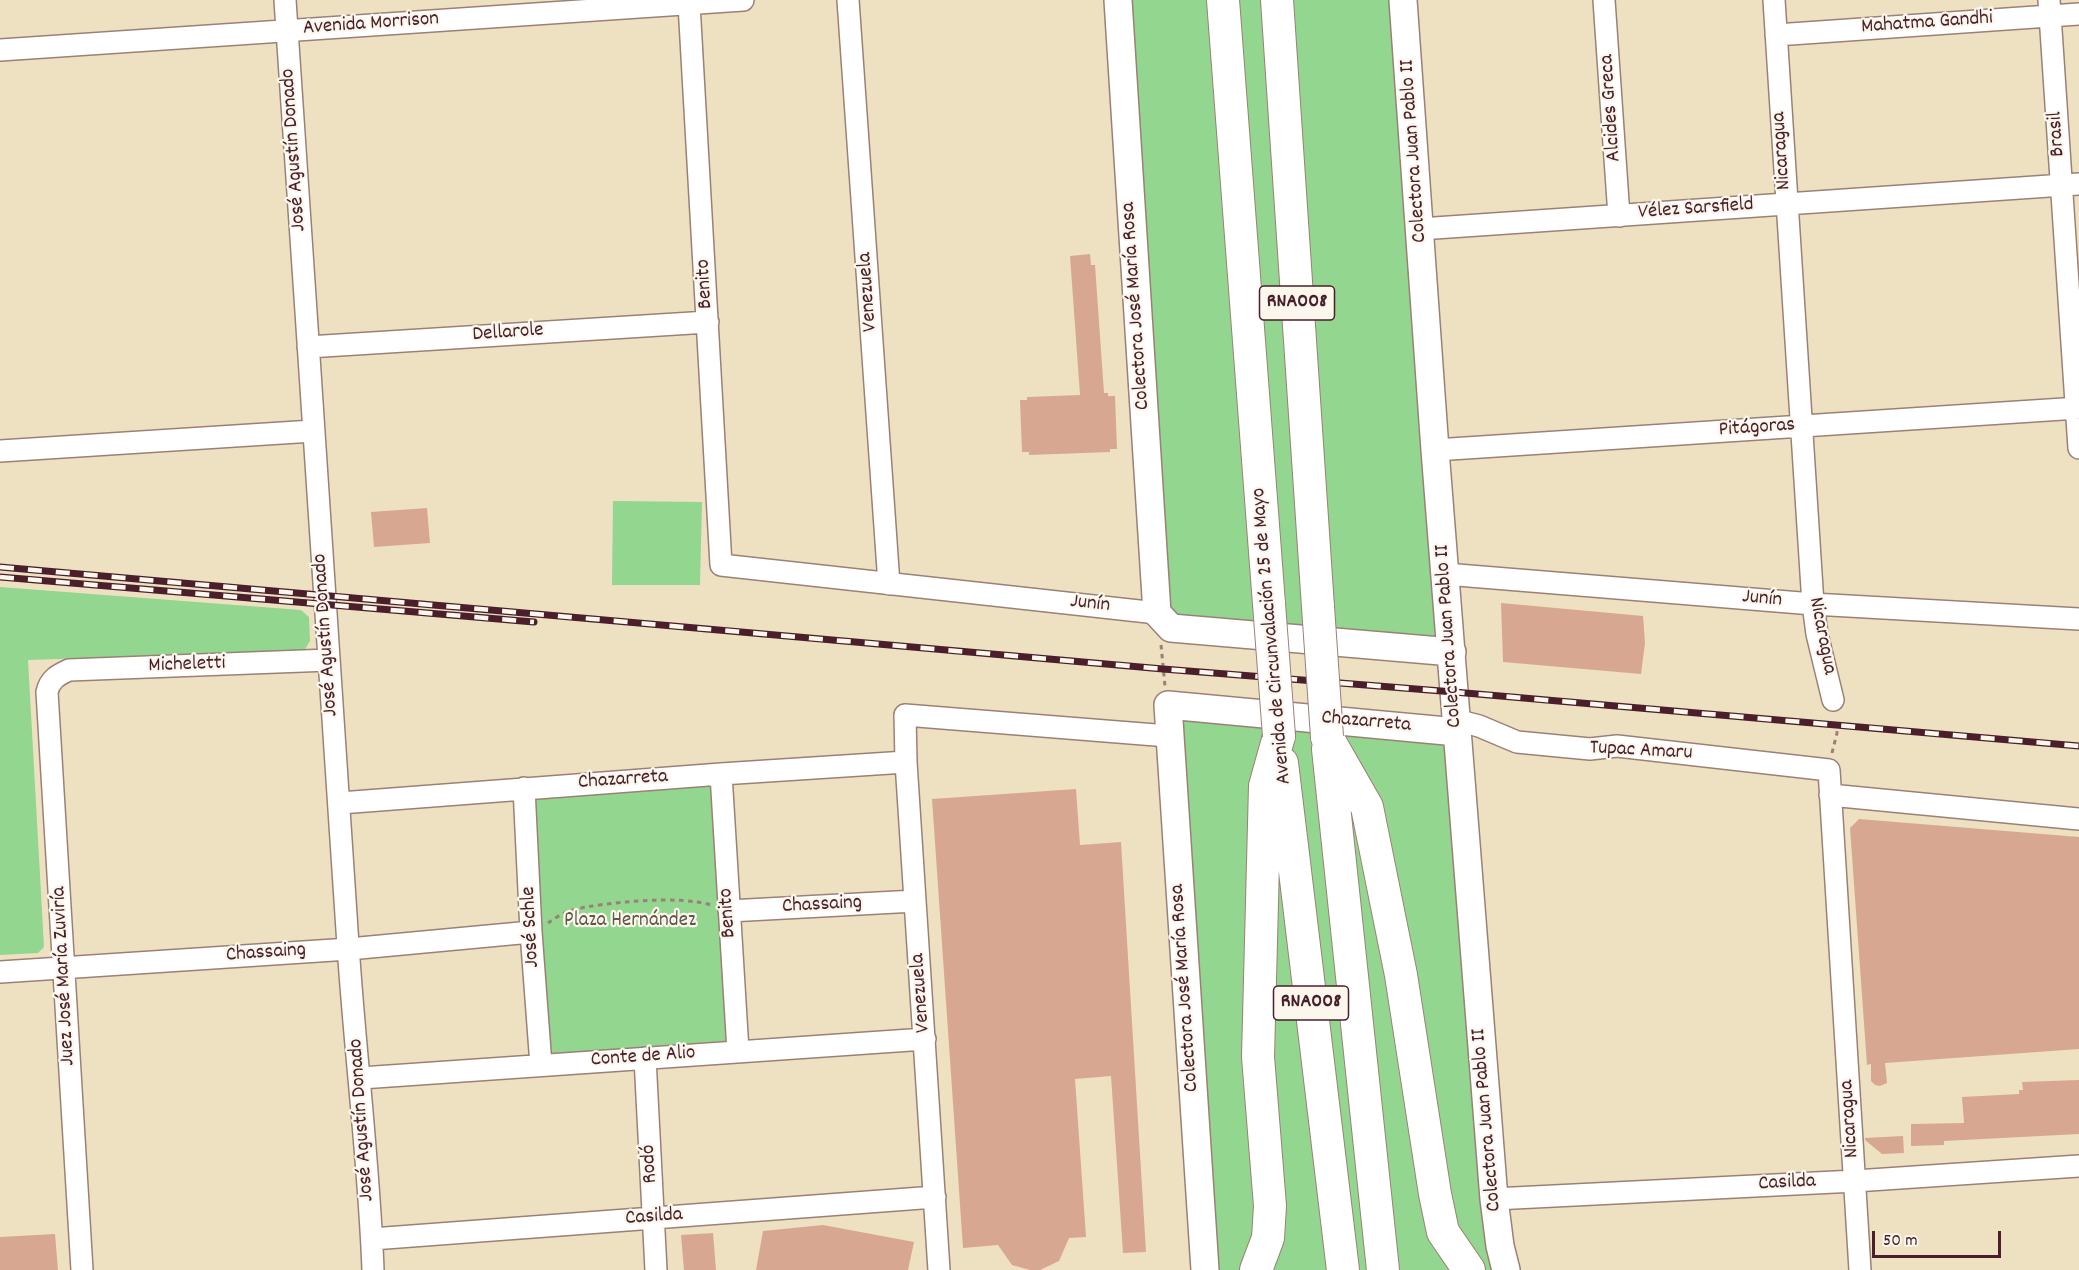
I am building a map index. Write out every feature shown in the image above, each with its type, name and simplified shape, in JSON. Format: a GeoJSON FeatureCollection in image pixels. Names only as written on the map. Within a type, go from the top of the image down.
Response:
{"type":"FeatureCollection","features":[{"type":"Feature","properties":{"kind":"highway","name":"Avenida de Circunvalación 25 de Mayo"},"geometry":{"type":"LineString","coordinates":[[1223,0],[1279,736],[1343,1270]]}},
{"type":"Feature","properties":{"kind":"highway","name":"RNA008"},"geometry":{"type":"LineString","coordinates":[[1276,0],[1327,737],[1383,1270]]}},
{"type":"Feature","properties":{"kind":"highway"},"geometry":{"type":"LineString","coordinates":[[1257,1270],[1268,1238],[1270,1206],[1258,1057],[1265,786],[1279,736]]}},
{"type":"Feature","properties":{"kind":"highway"},"geometry":{"type":"LineString","coordinates":[[1327,737],[1367,807],[1401,975],[1443,1232],[1469,1270]]}},
{"type":"Feature","properties":{"kind":"main road","name":"Colectora José María Rosa"},"geometry":{"type":"LineString","coordinates":[[1118,0],[1157,613]]}},
{"type":"Feature","properties":{"kind":"main road","name":"Colectora Juan Pablo II"},"geometry":{"type":"LineString","coordinates":[[1403,0],[1435,450],[1494,1198],[1500,1246],[1506,1270]]}},
{"type":"Feature","properties":{"kind":"main road","name":"Junín"},"geometry":{"type":"LineString","coordinates":[[1157,613],[1171,628],[1452,652]]}},
{"type":"Feature","properties":{"kind":"main road","name":"Colectora José María Rosa"},"geometry":{"type":"LineString","coordinates":[[1168,705],[1168,736],[1205,1270]]}},
{"type":"Feature","properties":{"kind":"main road","name":"Chazarreta"},"geometry":{"type":"LineString","coordinates":[[1168,705],[1457,726]]}},
{"type":"Feature","properties":{"kind":"street","name":"José Agustín Donado"},"geometry":{"type":"LineString","coordinates":[[285,0],[313,431],[373,1270]]}},
{"type":"Feature","properties":{"kind":"street","name":"Avenida Morrison"},"geometry":{"type":"LineString","coordinates":[[0,50],[743,0]]}},
{"type":"Feature","properties":{"kind":"street","name":"Venezuela"},"geometry":{"type":"LineString","coordinates":[[848,0],[889,584]]}},
{"type":"Feature","properties":{"kind":"street","name":"Alcides Greca"},"geometry":{"type":"LineString","coordinates":[[1604,0],[1619,216]]}},
{"type":"Feature","properties":{"kind":"street","name":"Nicaragua"},"geometry":{"type":"LineString","coordinates":[[1774,0],[1813,604],[1833,700]]}},
{"type":"Feature","properties":{"kind":"street","name":"Benito"},"geometry":{"type":"LineString","coordinates":[[688,4],[721,565]]}},
{"type":"Feature","properties":{"kind":"street","name":"Mahatma Gandhi"},"geometry":{"type":"LineString","coordinates":[[1776,35],[2050,8],[2079,14]]}},
{"type":"Feature","properties":{"kind":"street","name":"Brasil"},"geometry":{"type":"LineString","coordinates":[[2050,8],[2070,185],[2079,448]]}},
{"type":"Feature","properties":{"kind":"street","name":"Vélez Sarsfield"},"geometry":{"type":"LineString","coordinates":[[1420,229],[2070,185]]}},
{"type":"Feature","properties":{"kind":"street","name":"Dellarole"},"geometry":{"type":"LineString","coordinates":[[308,347],[708,322]]}},
{"type":"Feature","properties":{"kind":"street","name":"Pitágoras"},"geometry":{"type":"LineString","coordinates":[[1435,450],[2078,408]]}},
{"type":"Feature","properties":{"kind":"street"},"geometry":{"type":"LineString","coordinates":[[0,451],[313,431]]}},
{"type":"Feature","properties":{"kind":"street","name":"Junín"},"geometry":{"type":"LineString","coordinates":[[721,565],[1157,613]]}},
{"type":"Feature","properties":{"kind":"street","name":"Junín"},"geometry":{"type":"LineString","coordinates":[[1445,574],[1813,604],[2079,619]]}},
{"type":"Feature","properties":{"kind":"street","name":"Micheletti"},"geometry":{"type":"LineString","coordinates":[[49,683],[69,670],[329,660]]}},
{"type":"Feature","properties":{"kind":"street","name":"Juez José María Zuviría"},"geometry":{"type":"LineString","coordinates":[[49,683],[47,692],[82,1270]]}},
{"type":"Feature","properties":{"kind":"street","name":"Venezuela"},"geometry":{"type":"LineString","coordinates":[[939,1270],[906,762],[905,715],[1168,736]]}},
{"type":"Feature","properties":{"kind":"street","name":"Tupac Amaru"},"geometry":{"type":"LineString","coordinates":[[1457,726],[1479,726],[1517,742],[1590,749],[1617,746],[1829,770]]}},
{"type":"Feature","properties":{"kind":"street","name":"Chazarreta"},"geometry":{"type":"LineString","coordinates":[[340,803],[906,762]]}},
{"type":"Feature","properties":{"kind":"street","name":"Nicaragua"},"geometry":{"type":"LineString","coordinates":[[1829,770],[1860,1270]]}},
{"type":"Feature","properties":{"kind":"street","name":"Benito"},"geometry":{"type":"LineString","coordinates":[[721,774],[738,1052]]}},
{"type":"Feature","properties":{"kind":"street","name":"José Schle"},"geometry":{"type":"LineString","coordinates":[[524,788],[531,932],[541,1065]]}},
{"type":"Feature","properties":{"kind":"street"},"geometry":{"type":"LineString","coordinates":[[1830,795],[2079,819]]}},
{"type":"Feature","properties":{"kind":"street","name":"Chassaing"},"geometry":{"type":"LineString","coordinates":[[729,912],[915,901]]}},
{"type":"Feature","properties":{"kind":"street","name":"Chassaing"},"geometry":{"type":"LineString","coordinates":[[0,972],[349,949],[531,932]]}},
{"type":"Feature","properties":{"kind":"street","name":"Conte de Alio"},"geometry":{"type":"LineString","coordinates":[[361,1078],[925,1039]]}},
{"type":"Feature","properties":{"kind":"street","name":"Rodó"},"geometry":{"type":"LineString","coordinates":[[645,1058],[656,1270]]}},
{"type":"Feature","properties":{"kind":"street","name":"Casilda"},"geometry":{"type":"LineString","coordinates":[[1494,1198],[1855,1181],[2079,1166]]}},
{"type":"Feature","properties":{"kind":"street","name":"Casilda"},"geometry":{"type":"LineString","coordinates":[[372,1239],[935,1197]]}},
{"type":"Feature","properties":{"kind":"path","name":"Nicaragua"},"geometry":{"type":"LineString","coordinates":[[1829,770],[1837,733],[1833,700]]}},
{"type":"Feature","properties":{"kind":"path"},"geometry":{"type":"LineString","coordinates":[[531,932],[570,910],[630,902],[697,901],[729,912]]}},
{"type":"Feature","properties":{"kind":"green space"},"geometry":{"type":"Polygon","coordinates":[[[1118,0],[1403,0],[1452,652],[1171,628],[1118,0]]]}},
{"type":"Feature","properties":{"kind":"green space"},"geometry":{"type":"Polygon","coordinates":[[[613,501],[702,502],[700,585],[612,585],[613,501]]]}},
{"type":"Feature","properties":{"kind":"green space"},"geometry":{"type":"Polygon","coordinates":[[[0,587],[301,610],[309,617],[310,641],[304,651],[28,660],[44,947],[38,953],[0,955],[0,587]]]}},
{"type":"Feature","properties":{"kind":"green space"},"geometry":{"type":"Polygon","coordinates":[[[1168,705],[1457,732],[1506,1270],[1205,1270],[1168,705]]]}},
{"type":"Feature","properties":{"kind":"green space","name":"Plaza Hernández"},"geometry":{"type":"Polygon","coordinates":[[[721,774],[738,1051],[541,1065],[524,788],[721,774]]]}},
{"type":"Feature","properties":{"kind":"building"},"geometry":{"type":"Polygon","coordinates":[[[1090,254],[1091,265],[1095,265],[1104,393],[1108,393],[1108,396],[1115,396],[1117,449],[1110,449],[1110,452],[1029,455],[1029,452],[1022,452],[1020,400],[1027,400],[1027,397],[1080,395],[1070,256],[1090,254]]]}},
{"type":"Feature","properties":{"kind":"building"},"geometry":{"type":"Polygon","coordinates":[[[427,508],[430,543],[374,547],[371,512],[427,508]]]}},
{"type":"Feature","properties":{"kind":"building"},"geometry":{"type":"Polygon","coordinates":[[[1501,603],[1643,616],[1645,643],[1641,674],[1503,662],[1501,603]]]}},
{"type":"Feature","properties":{"kind":"building"},"geometry":{"type":"Polygon","coordinates":[[[1076,789],[1080,845],[1121,842],[1146,1252],[1123,1253],[1111,1076],[1075,1079],[1086,1237],[1069,1238],[1059,1261],[1040,1270],[1030,1270],[1012,1265],[998,1245],[963,1248],[932,799],[1076,789]]]}},
{"type":"Feature","properties":{"kind":"building"},"geometry":{"type":"Polygon","coordinates":[[[1859,819],[2079,837],[2079,1049],[1885,1063],[1887,1083],[1880,1086],[1871,1081],[1871,1064],[1867,1065],[1850,828],[1859,819]]]}},
{"type":"Feature","properties":{"kind":"building"},"geometry":{"type":"Polygon","coordinates":[[[2079,1080],[2079,1134],[1944,1141],[1944,1145],[1911,1146],[1911,1124],[1964,1123],[1962,1097],[2019,1094],[2019,1090],[2023,1090],[2022,1082],[2079,1080]]]}},
{"type":"Feature","properties":{"kind":"building"},"geometry":{"type":"Polygon","coordinates":[[[1903,1136],[1904,1153],[1882,1154],[1865,1140],[1865,1138],[1903,1136]]]}},
{"type":"Feature","properties":{"kind":"building"},"geometry":{"type":"Polygon","coordinates":[[[823,1225],[914,1242],[908,1270],[756,1270],[763,1231],[823,1225]]]}},
{"type":"Feature","properties":{"kind":"building"},"geometry":{"type":"Polygon","coordinates":[[[713,1233],[716,1270],[684,1270],[681,1235],[713,1233]]]}},
{"type":"Feature","properties":{"kind":"building"},"geometry":{"type":"Polygon","coordinates":[[[55,1234],[58,1270],[0,1270],[0,1237],[55,1234]]]}},
{"type":"Feature","properties":{"kind":"railway"},"geometry":{"type":"LineString","coordinates":[[0,567],[1163,669],[2079,746]]}},
{"type":"Feature","properties":{"kind":"railway"},"geometry":{"type":"LineString","coordinates":[[0,577],[534,622]]}}]}
